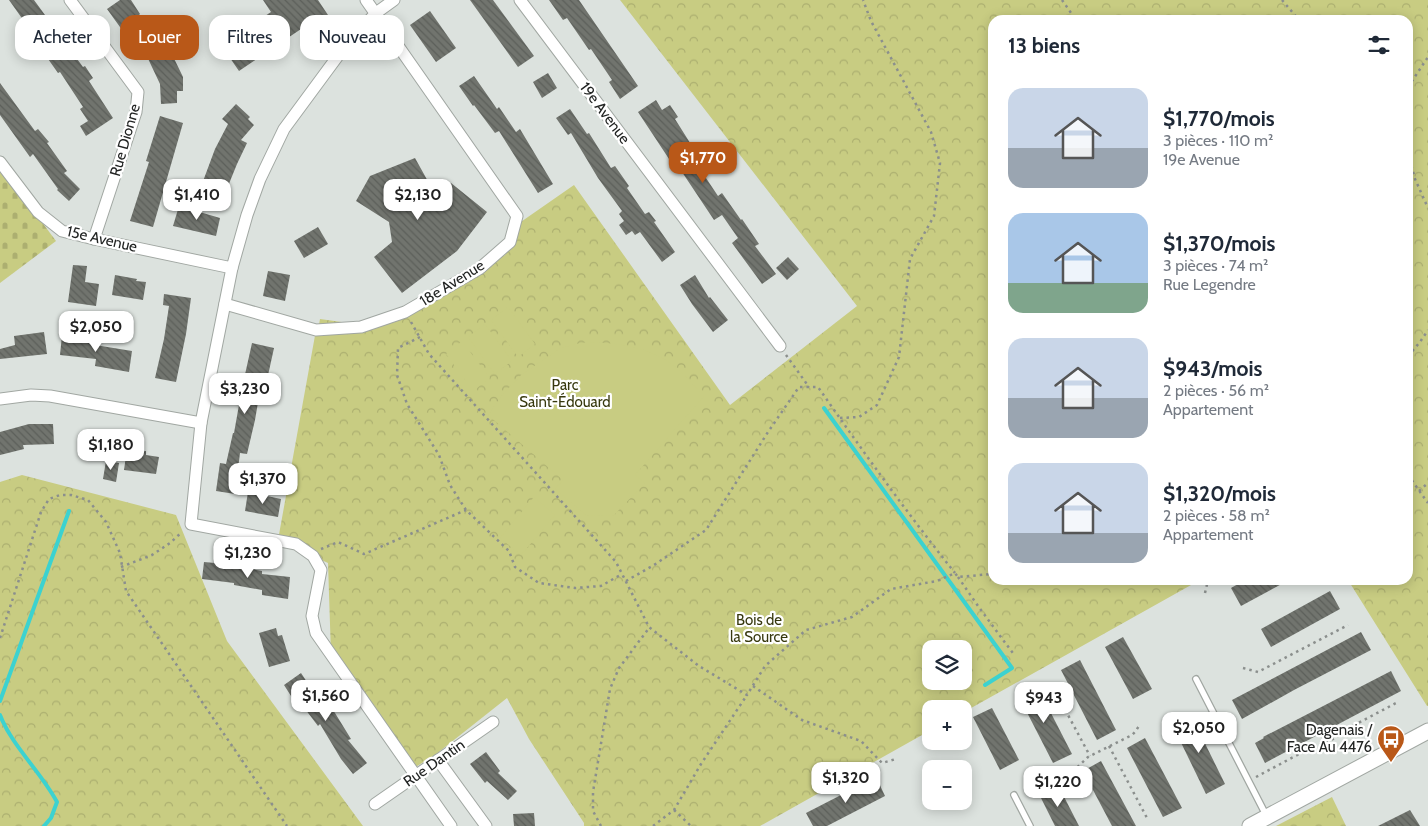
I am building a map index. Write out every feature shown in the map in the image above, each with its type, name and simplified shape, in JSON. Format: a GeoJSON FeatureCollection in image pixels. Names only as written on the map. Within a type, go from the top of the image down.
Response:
{"type":"FeatureCollection","features":[{"type":"Feature","properties":{"kind":"main road"},"geometry":{"type":"LineString","coordinates":[[1250,826],[1428,731]]}},
{"type":"Feature","properties":{"kind":"street","name":"Rue Dionne"},"geometry":{"type":"LineString","coordinates":[[70,0],[138,92],[136,112],[94,239]]}},
{"type":"Feature","properties":{"kind":"street","name":"18e Avenue"},"geometry":{"type":"LineString","coordinates":[[225,304],[316,330],[361,327],[405,312],[479,269],[510,242],[517,216],[366,0]]}},
{"type":"Feature","properties":{"kind":"street"},"geometry":{"type":"LineString","coordinates":[[394,0],[376,13],[344,49],[284,129],[260,179],[247,215],[232,268],[201,422],[191,524],[296,544],[313,556],[321,570],[312,616],[316,633],[451,826]]}},
{"type":"Feature","properties":{"kind":"street","name":"19e Avenue"},"geometry":{"type":"LineString","coordinates":[[520,0],[780,346]]}},
{"type":"Feature","properties":{"kind":"street","name":"15e Avenue"},"geometry":{"type":"LineString","coordinates":[[0,162],[38,212],[62,231],[232,268]]}},
{"type":"Feature","properties":{"kind":"street"},"geometry":{"type":"LineString","coordinates":[[0,399],[31,395],[50,396],[201,422]]}},
{"type":"Feature","properties":{"kind":"street","name":"Rue Dantin"},"geometry":{"type":"LineString","coordinates":[[375,804],[493,722]]}},
{"type":"Feature","properties":{"kind":"street"},"geometry":{"type":"LineString","coordinates":[[438,760],[486,826]]}},
{"type":"Feature","properties":{"kind":"lane"},"geometry":{"type":"LineString","coordinates":[[1196,679],[1267,817]]}},
{"type":"Feature","properties":{"kind":"lane"},"geometry":{"type":"LineString","coordinates":[[1014,795],[1030,826]]}},
{"type":"Feature","properties":{"kind":"path"},"geometry":{"type":"LineString","coordinates":[[840,418],[859,417],[877,405],[899,357],[910,259],[934,216],[940,163],[931,132],[871,21],[863,0]]}},
{"type":"Feature","properties":{"kind":"path"},"geometry":{"type":"LineString","coordinates":[[1062,0],[1072,15]]}},
{"type":"Feature","properties":{"kind":"path"},"geometry":{"type":"LineString","coordinates":[[1282,0],[1295,15]]}},
{"type":"Feature","properties":{"kind":"path"},"geometry":{"type":"LineString","coordinates":[[1413,80],[1428,57]]}},
{"type":"Feature","properties":{"kind":"path"},"geometry":{"type":"LineString","coordinates":[[1413,172],[1428,208]]}},
{"type":"Feature","properties":{"kind":"path"},"geometry":{"type":"LineString","coordinates":[[405,312],[430,354],[616,562],[649,628],[699,666],[747,696]]}},
{"type":"Feature","properties":{"kind":"path"},"geometry":{"type":"LineString","coordinates":[[1413,350],[1428,330]]}},
{"type":"Feature","properties":{"kind":"path"},"geometry":{"type":"LineString","coordinates":[[420,337],[398,348],[397,375],[407,404],[439,455],[450,485],[466,510],[509,551],[516,567],[539,583],[575,588],[601,586],[622,574]]}},
{"type":"Feature","properties":{"kind":"path"},"geometry":{"type":"LineString","coordinates":[[780,346],[808,387]]}},
{"type":"Feature","properties":{"kind":"path"},"geometry":{"type":"LineString","coordinates":[[626,581],[654,565],[706,530],[799,387],[818,387],[953,574],[958,577],[1015,656]]}},
{"type":"Feature","properties":{"kind":"path"},"geometry":{"type":"LineString","coordinates":[[1413,482],[1428,503]]}},
{"type":"Feature","properties":{"kind":"path"},"geometry":{"type":"LineString","coordinates":[[1419,491],[1428,483]]}},
{"type":"Feature","properties":{"kind":"path"},"geometry":{"type":"LineString","coordinates":[[0,638],[41,512],[49,499],[60,495],[71,495],[88,500],[106,522],[120,553],[126,591],[287,826]]}},
{"type":"Feature","properties":{"kind":"path"},"geometry":{"type":"LineString","coordinates":[[313,556],[321,549],[338,542],[364,554],[466,510]]}},
{"type":"Feature","properties":{"kind":"path"},"geometry":{"type":"LineString","coordinates":[[121,567],[152,555],[170,543],[191,524]]}},
{"type":"Feature","properties":{"kind":"path"},"geometry":{"type":"LineString","coordinates":[[653,826],[674,810],[701,764],[765,666],[806,630],[852,617],[891,589],[939,580],[953,574]]}},
{"type":"Feature","properties":{"kind":"path"},"geometry":{"type":"LineString","coordinates":[[958,577],[988,574]]}},
{"type":"Feature","properties":{"kind":"path"},"geometry":{"type":"LineString","coordinates":[[1205,593],[1207,585]]}},
{"type":"Feature","properties":{"kind":"path"},"geometry":{"type":"LineString","coordinates":[[1243,668],[1258,672],[1348,625]]}},
{"type":"Feature","properties":{"kind":"path"},"geometry":{"type":"LineString","coordinates":[[601,826],[593,811],[593,792],[610,689],[619,668],[649,628]]}},
{"type":"Feature","properties":{"kind":"path"},"geometry":{"type":"LineString","coordinates":[[753,686],[802,720],[861,741],[882,763],[896,759]]}},
{"type":"Feature","properties":{"kind":"path"},"geometry":{"type":"LineString","coordinates":[[1053,687],[1090,756]]}},
{"type":"Feature","properties":{"kind":"path"},"geometry":{"type":"LineString","coordinates":[[1257,777],[1314,746],[1321,745],[1339,736],[1343,731],[1398,702]]}},
{"type":"Feature","properties":{"kind":"path"},"geometry":{"type":"LineString","coordinates":[[1068,776],[1090,756],[1132,735],[1139,726]]}},
{"type":"Feature","properties":{"kind":"path"},"geometry":{"type":"LineString","coordinates":[[1109,746],[1147,818]]}},
{"type":"Feature","properties":{"kind":"path"},"geometry":{"type":"LineString","coordinates":[[674,810],[691,826]]}},
{"type":"Feature","properties":{"kind":"green space","name":"Bois de la Source"},"geometry":{"type":"Polygon","coordinates":[[[620,0],[1428,0],[1428,706],[1351,585],[1413,585],[1413,15],[988,15],[988,585],[1191,585],[972,708],[972,700],[922,700],[922,735],[760,826],[584,826],[584,823],[529,739],[507,698],[435,755],[414,768],[331,655],[328,563],[278,540],[316,330],[318,330],[320,319],[356,324],[435,295],[505,255],[515,226],[574,185],[730,405],[857,306],[620,0]]]}},
{"type":"Feature","properties":{"kind":"green space"},"geometry":{"type":"Polygon","coordinates":[[[0,166],[56,241],[0,283],[0,166]]]}},
{"type":"Feature","properties":{"kind":"green space"},"geometry":{"type":"Polygon","coordinates":[[[508,307],[535,344],[518,357],[491,320],[508,307]]]}},
{"type":"Feature","properties":{"kind":"green space"},"geometry":{"type":"Polygon","coordinates":[[[485,324],[512,361],[495,374],[468,337],[485,324]]]}},
{"type":"Feature","properties":{"kind":"green space"},"geometry":{"type":"Polygon","coordinates":[[[462,341],[490,378],[473,391],[446,354],[462,341]]]}},
{"type":"Feature","properties":{"kind":"green space","name":"Parc Saint-Édouard"},"geometry":{"type":"Polygon","coordinates":[[[589,342],[634,347],[655,354],[678,369],[704,396],[635,475],[645,483],[614,515],[587,516],[555,489],[563,480],[488,415],[504,393],[521,375],[559,349],[589,342]]]}},
{"type":"Feature","properties":{"kind":"green space"},"geometry":{"type":"Polygon","coordinates":[[[22,475],[176,515],[227,641],[363,826],[0,826],[0,482],[22,475]]]}},
{"type":"Feature","properties":{"kind":"green space"},"geometry":{"type":"Polygon","coordinates":[[[534,497],[555,515],[521,555],[500,538],[534,497]]]}},
{"type":"Feature","properties":{"kind":"green space"},"geometry":{"type":"Polygon","coordinates":[[[1332,797],[1346,826],[1276,826],[1332,797]]]}},
{"type":"Feature","properties":{"kind":"building"},"geometry":{"type":"Polygon","coordinates":[[[9,0],[34,0],[45,15],[20,15],[9,0]]]}},
{"type":"Feature","properties":{"kind":"building"},"geometry":{"type":"Polygon","coordinates":[[[120,0],[131,0],[140,14],[120,15],[120,27],[107,9],[120,0]]]}},
{"type":"Feature","properties":{"kind":"building"},"geometry":{"type":"Polygon","coordinates":[[[263,0],[318,0],[328,15],[300,15],[300,30],[290,36],[290,15],[266,15],[271,12],[263,0]]]}},
{"type":"Feature","properties":{"kind":"building"},"geometry":{"type":"Polygon","coordinates":[[[470,0],[493,0],[534,56],[518,67],[470,0]]]}},
{"type":"Feature","properties":{"kind":"building"},"geometry":{"type":"Polygon","coordinates":[[[549,0],[579,0],[638,86],[620,99],[609,82],[612,80],[591,49],[589,50],[567,18],[563,20],[549,0]]]}},
{"type":"Feature","properties":{"kind":"building"},"geometry":{"type":"Polygon","coordinates":[[[430,11],[456,48],[436,62],[410,25],[430,11]]]}},
{"type":"Feature","properties":{"kind":"building"},"geometry":{"type":"Polygon","coordinates":[[[49,60],[78,60],[83,67],[85,66],[93,78],[89,81],[113,118],[86,136],[80,126],[88,121],[80,109],[83,107],[60,72],[58,73],[49,60]]]}},
{"type":"Feature","properties":{"kind":"building"},"geometry":{"type":"Polygon","coordinates":[[[149,60],[175,60],[183,77],[183,91],[177,91],[177,103],[161,104],[160,84],[149,60]]]}},
{"type":"Feature","properties":{"kind":"building"},"geometry":{"type":"Polygon","coordinates":[[[231,60],[255,60],[239,71],[231,60]]]}},
{"type":"Feature","properties":{"kind":"building"},"geometry":{"type":"Polygon","coordinates":[[[548,73],[557,88],[542,98],[533,82],[548,73]]]}},
{"type":"Feature","properties":{"kind":"building"},"geometry":{"type":"Polygon","coordinates":[[[474,76],[516,132],[520,129],[553,184],[538,193],[499,131],[495,133],[473,106],[459,86],[474,76]]]}},
{"type":"Feature","properties":{"kind":"building"},"geometry":{"type":"Polygon","coordinates":[[[0,83],[35,131],[38,129],[49,142],[47,143],[67,171],[64,173],[80,189],[69,201],[57,190],[33,154],[30,157],[0,115],[0,83]]]}},
{"type":"Feature","properties":{"kind":"building"},"geometry":{"type":"Polygon","coordinates":[[[656,100],[662,110],[670,105],[678,117],[675,119],[697,154],[692,157],[718,196],[722,193],[759,244],[755,246],[776,274],[762,284],[732,243],[738,238],[722,215],[714,220],[678,166],[675,168],[638,112],[656,100]]]}},
{"type":"Feature","properties":{"kind":"building"},"geometry":{"type":"Polygon","coordinates":[[[236,104],[250,117],[248,119],[254,125],[241,140],[247,143],[222,201],[199,192],[215,149],[228,124],[222,119],[236,104]]]}},
{"type":"Feature","properties":{"kind":"building"},"geometry":{"type":"Polygon","coordinates":[[[570,109],[587,134],[589,133],[611,168],[615,166],[645,214],[649,212],[656,221],[654,222],[675,252],[662,262],[640,232],[635,235],[632,231],[626,235],[619,225],[624,221],[619,214],[622,211],[598,178],[571,133],[568,135],[556,118],[570,109]]]}},
{"type":"Feature","properties":{"kind":"building"},"geometry":{"type":"Polygon","coordinates":[[[160,116],[183,123],[153,227],[130,221],[149,162],[146,161],[160,116]]]}},
{"type":"Feature","properties":{"kind":"building"},"geometry":{"type":"Polygon","coordinates":[[[415,158],[440,203],[451,183],[487,212],[457,251],[402,293],[374,257],[392,242],[389,222],[356,201],[370,176],[415,158]]]}},
{"type":"Feature","properties":{"kind":"building"},"geometry":{"type":"Polygon","coordinates":[[[179,206],[220,218],[216,236],[173,226],[179,206]]]}},
{"type":"Feature","properties":{"kind":"building"},"geometry":{"type":"Polygon","coordinates":[[[318,227],[328,244],[304,258],[294,241],[318,227]]]}},
{"type":"Feature","properties":{"kind":"building"},"geometry":{"type":"Polygon","coordinates":[[[788,257],[799,269],[787,280],[776,268],[788,257]]]}},
{"type":"Feature","properties":{"kind":"building"},"geometry":{"type":"Polygon","coordinates":[[[73,265],[87,266],[85,282],[99,284],[96,306],[68,302],[73,265]]]}},
{"type":"Feature","properties":{"kind":"building"},"geometry":{"type":"Polygon","coordinates":[[[268,271],[290,275],[285,301],[263,296],[268,271]]]}},
{"type":"Feature","properties":{"kind":"building"},"geometry":{"type":"Polygon","coordinates":[[[115,275],[146,282],[143,300],[112,295],[115,275]]]}},
{"type":"Feature","properties":{"kind":"building"},"geometry":{"type":"Polygon","coordinates":[[[695,275],[709,298],[728,320],[713,332],[680,285],[695,275]]]}},
{"type":"Feature","properties":{"kind":"building"},"geometry":{"type":"Polygon","coordinates":[[[164,294],[191,298],[176,382],[155,378],[169,306],[163,305],[164,294]]]}},
{"type":"Feature","properties":{"kind":"building"},"geometry":{"type":"Polygon","coordinates":[[[44,332],[47,354],[0,359],[0,349],[15,345],[14,336],[44,332]]]}},
{"type":"Feature","properties":{"kind":"building"},"geometry":{"type":"Polygon","coordinates":[[[62,335],[89,338],[89,344],[132,351],[129,372],[95,366],[96,359],[60,355],[62,335]]]}},
{"type":"Feature","properties":{"kind":"building"},"geometry":{"type":"Polygon","coordinates":[[[252,343],[274,348],[267,380],[262,379],[247,454],[240,453],[235,494],[216,491],[220,463],[226,464],[234,433],[252,343]]]}},
{"type":"Feature","properties":{"kind":"building"},"geometry":{"type":"Polygon","coordinates":[[[29,424],[53,424],[54,444],[23,445],[24,449],[0,455],[0,432],[29,424]]]}},
{"type":"Feature","properties":{"kind":"building"},"geometry":{"type":"Polygon","coordinates":[[[127,449],[146,451],[146,455],[159,457],[156,474],[124,470],[127,449]]]}},
{"type":"Feature","properties":{"kind":"building"},"geometry":{"type":"Polygon","coordinates":[[[106,461],[119,463],[116,482],[103,479],[106,461]]]}},
{"type":"Feature","properties":{"kind":"building"},"geometry":{"type":"Polygon","coordinates":[[[248,492],[281,499],[278,517],[245,511],[248,492]]]}},
{"type":"Feature","properties":{"kind":"building"},"geometry":{"type":"Polygon","coordinates":[[[204,562],[262,571],[262,574],[290,577],[288,599],[262,595],[262,590],[234,585],[234,583],[202,579],[204,562]]]}},
{"type":"Feature","properties":{"kind":"building"},"geometry":{"type":"Polygon","coordinates":[[[1236,585],[1280,585],[1241,606],[1231,588],[1236,585]]]}},
{"type":"Feature","properties":{"kind":"building"},"geometry":{"type":"Polygon","coordinates":[[[1330,591],[1340,609],[1271,647],[1261,629],[1330,591]]]}},
{"type":"Feature","properties":{"kind":"building"},"geometry":{"type":"Polygon","coordinates":[[[276,628],[278,636],[282,635],[290,661],[269,667],[259,633],[276,628]]]}},
{"type":"Feature","properties":{"kind":"building"},"geometry":{"type":"Polygon","coordinates":[[[1361,632],[1371,650],[1242,719],[1232,700],[1361,632]]]}},
{"type":"Feature","properties":{"kind":"building"},"geometry":{"type":"Polygon","coordinates":[[[1123,637],[1152,689],[1133,699],[1105,647],[1123,637]]]}},
{"type":"Feature","properties":{"kind":"building"},"geometry":{"type":"Polygon","coordinates":[[[1080,660],[1116,730],[1097,740],[1061,670],[1080,660]]]}},
{"type":"Feature","properties":{"kind":"building"},"geometry":{"type":"Polygon","coordinates":[[[1391,671],[1401,691],[1265,763],[1255,743],[1263,737],[1391,671]]]}},
{"type":"Feature","properties":{"kind":"building"},"geometry":{"type":"Polygon","coordinates":[[[301,673],[315,694],[318,692],[335,713],[351,739],[348,740],[367,763],[353,774],[341,759],[320,724],[318,726],[296,697],[293,699],[284,685],[301,673]]]}},
{"type":"Feature","properties":{"kind":"building"},"geometry":{"type":"Polygon","coordinates":[[[1036,684],[1072,754],[1053,763],[1017,693],[1036,684]]]}},
{"type":"Feature","properties":{"kind":"building"},"geometry":{"type":"Polygon","coordinates":[[[992,708],[1019,760],[1000,770],[973,717],[992,708]]]}},
{"type":"Feature","properties":{"kind":"building"},"geometry":{"type":"Polygon","coordinates":[[[1191,715],[1225,784],[1206,794],[1172,724],[1191,715]]]}},
{"type":"Feature","properties":{"kind":"building"},"geometry":{"type":"Polygon","coordinates":[[[1145,738],[1182,808],[1163,817],[1127,748],[1145,738]]]}},
{"type":"Feature","properties":{"kind":"building"},"geometry":{"type":"Polygon","coordinates":[[[486,752],[500,771],[498,773],[517,791],[508,800],[487,781],[485,783],[470,764],[486,752]]]}},
{"type":"Feature","properties":{"kind":"building"},"geometry":{"type":"Polygon","coordinates":[[[1101,761],[1136,826],[1112,826],[1083,771],[1101,761]]]}},
{"type":"Feature","properties":{"kind":"building"},"geometry":{"type":"Polygon","coordinates":[[[876,777],[885,796],[827,826],[813,826],[806,813],[876,777]]]}},
{"type":"Feature","properties":{"kind":"building"},"geometry":{"type":"Polygon","coordinates":[[[1058,785],[1079,826],[1055,826],[1039,794],[1058,785]]]}},
{"type":"Feature","properties":{"kind":"building"},"geometry":{"type":"Polygon","coordinates":[[[1410,810],[1420,826],[1378,826],[1410,810]]]}},
{"type":"Feature","properties":{"kind":"building"},"geometry":{"type":"Polygon","coordinates":[[[534,813],[535,826],[514,826],[513,814],[534,813]]]}},
{"type":"Feature","properties":{"kind":"waterway"},"geometry":{"type":"LineString","coordinates":[[824,408],[1012,668],[985,685]]}},
{"type":"Feature","properties":{"kind":"waterway"},"geometry":{"type":"LineString","coordinates":[[0,701],[69,511]]}},
{"type":"Feature","properties":{"kind":"waterway"},"geometry":{"type":"LineString","coordinates":[[0,715],[19,748],[57,802],[51,818],[44,826]]}},
{"type":"Feature","properties":{"kind":"place","name":"Dagenais / Face Au 4476"},"geometry":{"type":"Point","coordinates":[1391,763]}}]}
